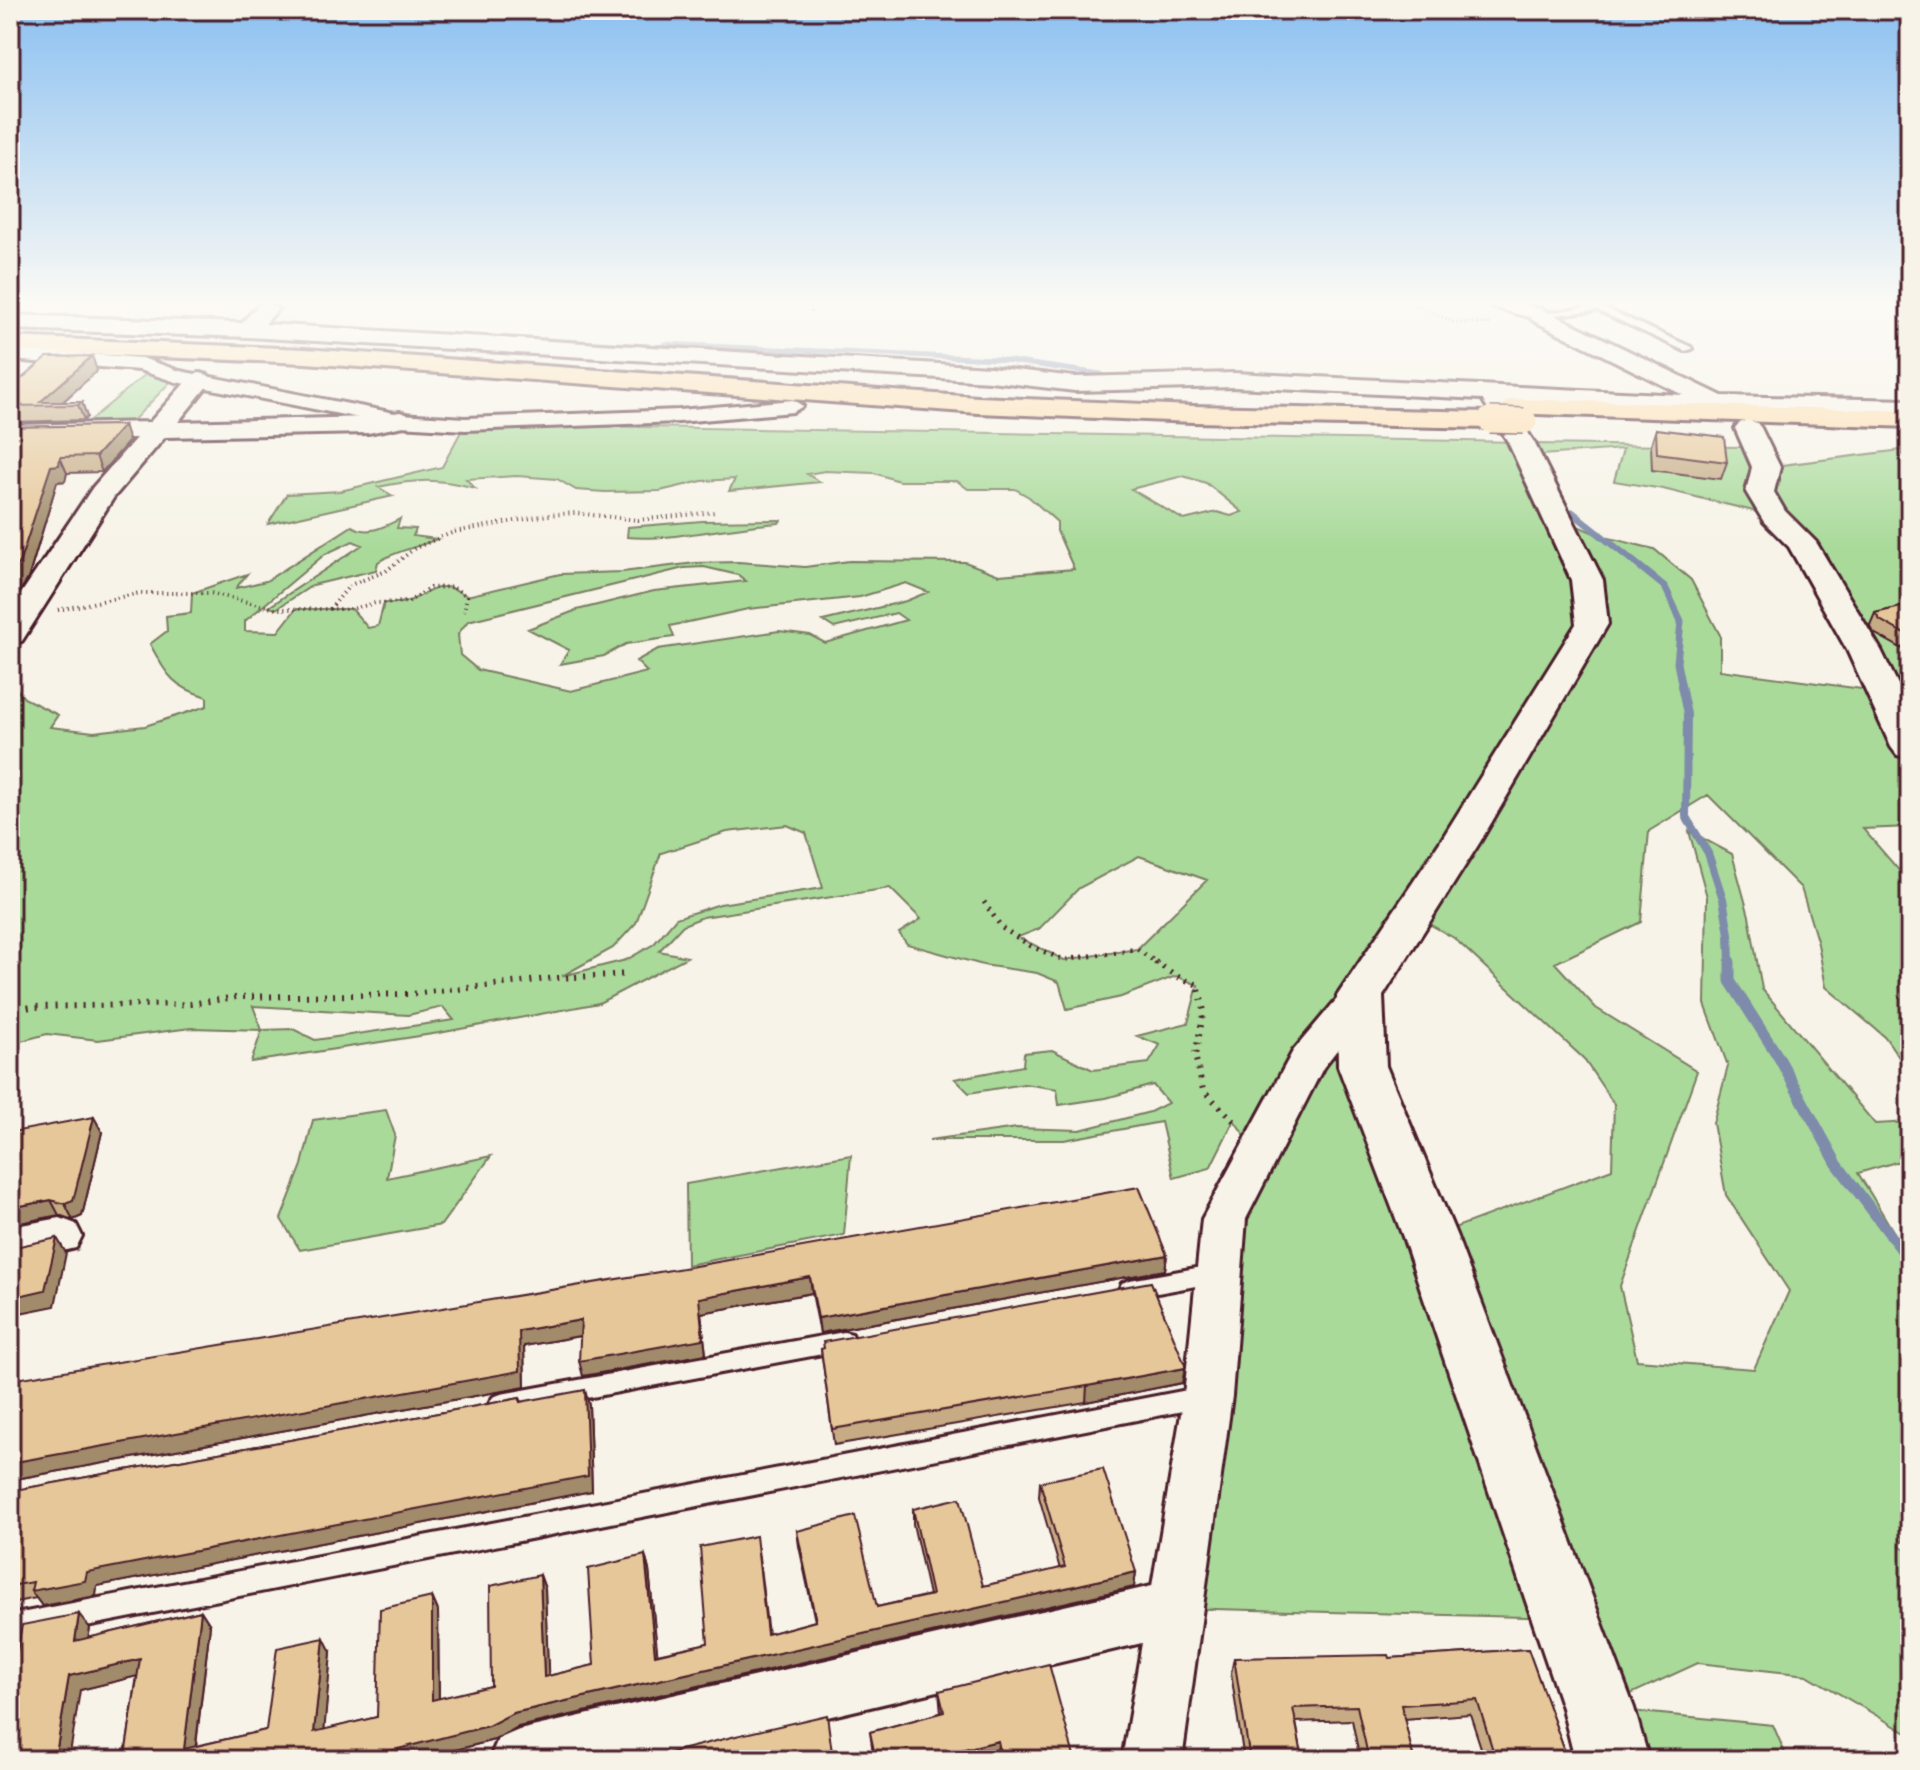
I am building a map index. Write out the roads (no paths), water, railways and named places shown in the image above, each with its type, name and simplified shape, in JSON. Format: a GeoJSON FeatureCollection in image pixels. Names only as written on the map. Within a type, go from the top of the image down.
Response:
{"type":"FeatureCollection","features":[{"type":"Feature","properties":{"kind":"highway"},"geometry":{"type":"LineString","coordinates":[[712,386],[978,405],[1193,414],[1500,409]]}},
{"type":"Feature","properties":{"kind":"highway"},"geometry":{"type":"LineString","coordinates":[[886,386],[1019,395],[1910,419]]}},
{"type":"Feature","properties":{"kind":"highway"},"geometry":{"type":"LineString","coordinates":[[1734,415],[1910,433]]}},
{"type":"Feature","properties":{"kind":"street"},"geometry":{"type":"LineString","coordinates":[[18,624],[51,568],[103,493],[195,386]]}},
{"type":"Feature","properties":{"kind":"street"},"geometry":{"type":"LineString","coordinates":[[228,386],[400,420],[465,424],[679,416],[793,406]]}},
{"type":"Feature","properties":{"kind":"street"},"geometry":{"type":"LineString","coordinates":[[1375,386],[1500,409],[1734,415],[1910,407]]}},
{"type":"Feature","properties":{"kind":"street"},"geometry":{"type":"LineString","coordinates":[[1677,386],[1734,415],[1766,467],[1760,492],[1774,516],[1801,542],[1864,650],[1910,747]]}},
{"type":"Feature","properties":{"kind":"street"},"geometry":{"type":"LineString","coordinates":[[1152,1760],[1208,1396],[1224,1219],[1307,1061],[1360,996],[1460,842],[1592,624],[1587,580],[1582,568],[1521,442],[1500,409]]}},
{"type":"Feature","properties":{"kind":"street"},"geometry":{"type":"LineString","coordinates":[[10,433],[368,425],[400,420]]}},
{"type":"Feature","properties":{"kind":"street"},"geometry":{"type":"LineString","coordinates":[[1360,996],[1362,1066],[1430,1237],[1598,1708],[1612,1760]]}},
{"type":"Feature","properties":{"kind":"street"},"geometry":{"type":"LineString","coordinates":[[10,1245],[60,1236]]}},
{"type":"Feature","properties":{"kind":"street"},"geometry":{"type":"LineString","coordinates":[[519,1760],[1176,1608]]}},
{"type":"Feature","properties":{"kind":"lane"},"geometry":{"type":"LineString","coordinates":[[1109,1293],[1219,1273]]}},
{"type":"Feature","properties":{"kind":"lane"},"geometry":{"type":"LineString","coordinates":[[481,1408],[874,1336]]}},
{"type":"Feature","properties":{"kind":"lane"},"geometry":{"type":"LineString","coordinates":[[10,1628],[1208,1396]]}},
{"type":"Feature","properties":{"kind":"waterway"},"geometry":{"type":"LineString","coordinates":[[1572,512],[1665,587],[1681,621],[1677,663],[1682,688]]}},
{"type":"Feature","properties":{"kind":"waterway"},"geometry":{"type":"LineString","coordinates":[[1681,686],[1687,714],[1686,817],[1708,853],[1723,899],[1730,964]]}},
{"type":"Feature","properties":{"kind":"waterway"},"geometry":{"type":"LineString","coordinates":[[1730,964],[1730,981],[1779,1058],[1837,1164],[1910,1261]]}}]}
